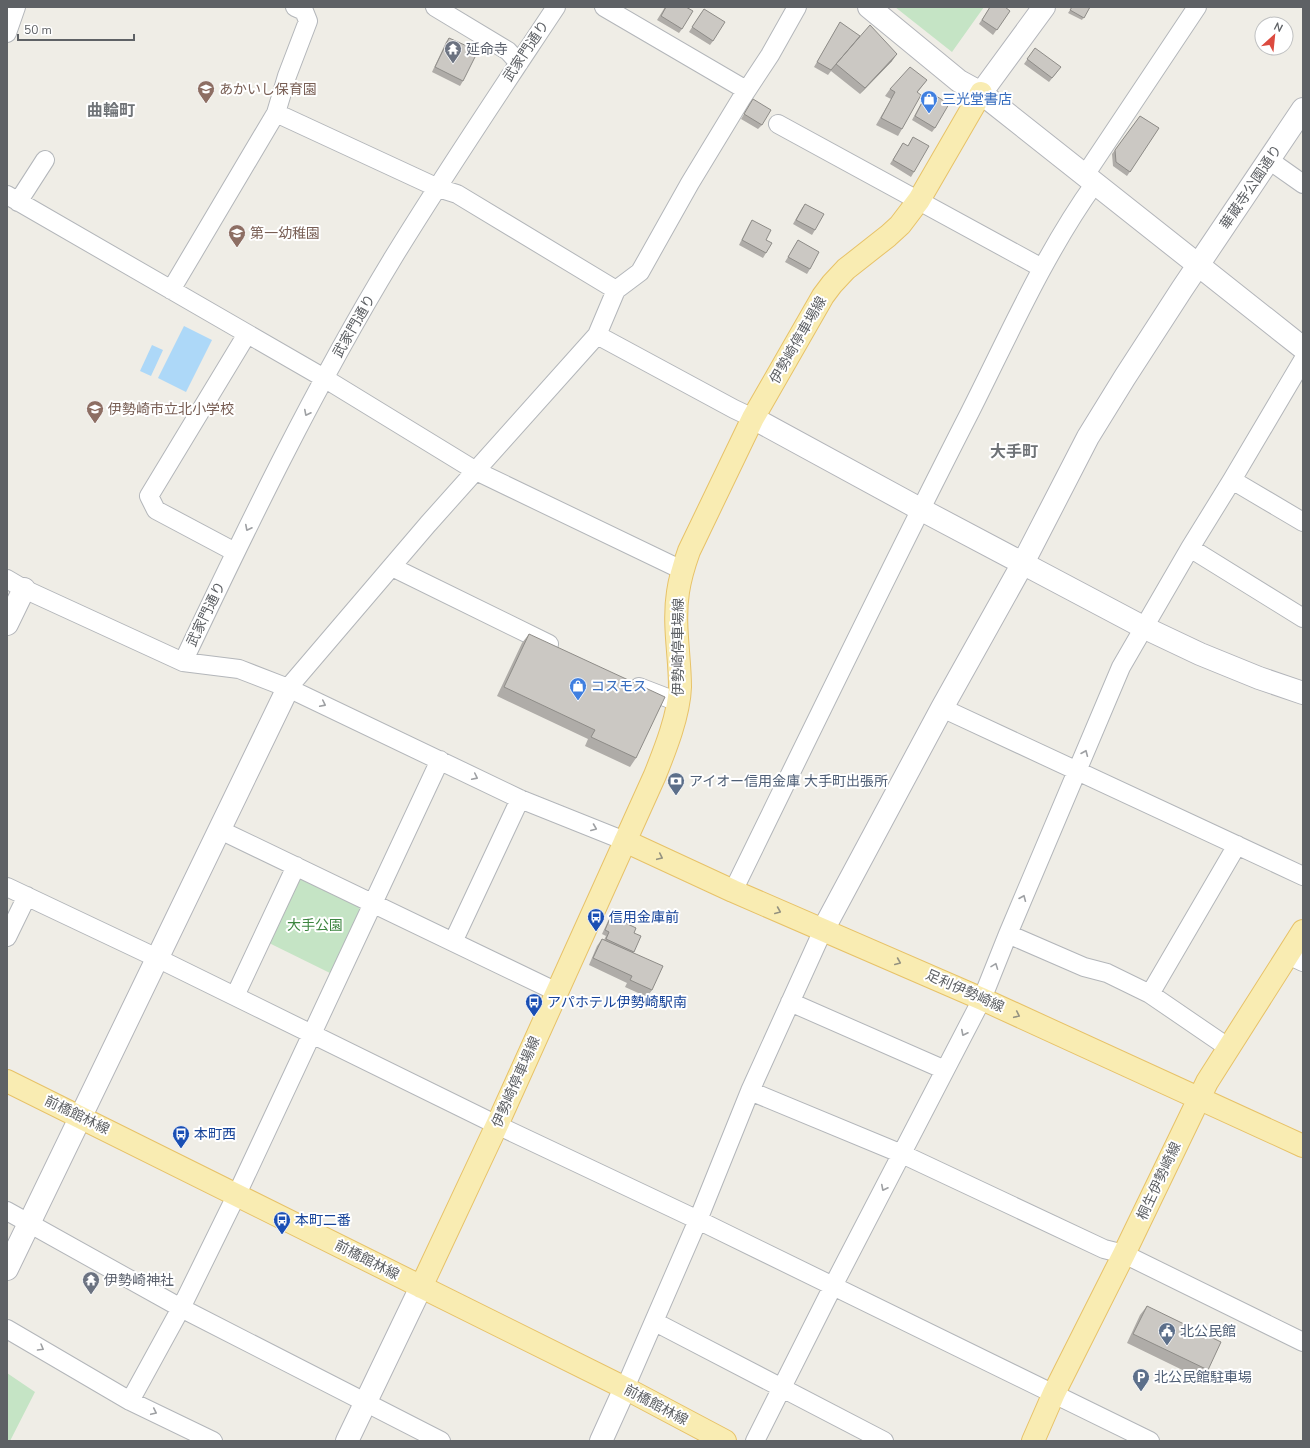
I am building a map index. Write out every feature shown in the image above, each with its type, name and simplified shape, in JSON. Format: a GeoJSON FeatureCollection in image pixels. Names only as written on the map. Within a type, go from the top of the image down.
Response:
{"type":"FeatureCollection","features":[{"type":"Feature","properties":{"kind":"main road","name":"伊勢崎停車場線"},"geometry":{"type":"LineString","coordinates":[[421,1287],[497,1125],[655,776],[670,737],[680,688],[676,621],[678,594],[682,570],[689,551],[753,418],[832,284],[846,269],[892,232],[908,215],[919,200],[981,93]]}},
{"type":"Feature","properties":{"kind":"main road","name":"足利伊勢崎線"},"geometry":{"type":"LineString","coordinates":[[625,841],[733,892],[982,999],[1303,1146]]}},
{"type":"Feature","properties":{"kind":"main road","name":"桐生伊勢崎線"},"geometry":{"type":"LineString","coordinates":[[1033,1441],[1054,1393],[1124,1254],[1198,1098],[1229,1048],[1296,958],[1303,931]]}},
{"type":"Feature","properties":{"kind":"main road","name":"前橋館林線"},"geometry":{"type":"LineString","coordinates":[[7,1081],[625,1388],[725,1441]]}},
{"type":"Feature","properties":{"kind":"street"},"geometry":{"type":"LineString","coordinates":[[7,33],[16,7]]}},
{"type":"Feature","properties":{"kind":"street"},"geometry":{"type":"LineString","coordinates":[[171,290],[276,113],[287,76],[308,21],[304,11],[295,7]]}},
{"type":"Feature","properties":{"kind":"street"},"geometry":{"type":"LineString","coordinates":[[435,7],[508,52],[518,63]]}},
{"type":"Feature","properties":{"kind":"street","name":"武家門通り"},"geometry":{"type":"LineString","coordinates":[[183,662],[235,552],[324,378],[393,258],[473,131],[556,7]]}},
{"type":"Feature","properties":{"kind":"street"},"geometry":{"type":"LineString","coordinates":[[604,7],[746,90]]}},
{"type":"Feature","properties":{"kind":"street"},"geometry":{"type":"LineString","coordinates":[[7,1269],[288,688],[476,471],[597,335],[616,290],[640,272],[690,184],[746,90],[770,55],[797,7]]}},
{"type":"Feature","properties":{"kind":"street"},"geometry":{"type":"LineString","coordinates":[[869,7],[959,81],[981,93],[1303,348]]}},
{"type":"Feature","properties":{"kind":"street"},"geometry":{"type":"LineString","coordinates":[[733,892],[920,509],[1042,268],[1079,205],[1090,179],[1197,7]]}},
{"type":"Feature","properties":{"kind":"street"},"geometry":{"type":"LineString","coordinates":[[981,93],[1037,10]]}},
{"type":"Feature","properties":{"kind":"street","name":"華蔵寺公園通り"},"geometry":{"type":"LineString","coordinates":[[823,930],[942,708],[1023,563],[1088,437],[1198,265],[1303,109]]}},
{"type":"Feature","properties":{"kind":"street"},"geometry":{"type":"LineString","coordinates":[[276,113],[438,188],[457,194],[616,290]]}},
{"type":"Feature","properties":{"kind":"street"},"geometry":{"type":"LineString","coordinates":[[778,124],[1042,268]]}},
{"type":"Feature","properties":{"kind":"street"},"geometry":{"type":"LineString","coordinates":[[45,160],[13,199],[324,378],[476,471],[682,570]]}},
{"type":"Feature","properties":{"kind":"street"},"geometry":{"type":"LineString","coordinates":[[1269,160],[1303,184]]}},
{"type":"Feature","properties":{"kind":"street"},"geometry":{"type":"LineString","coordinates":[[235,552],[156,510],[149,496],[247,334]]}},
{"type":"Feature","properties":{"kind":"street"},"geometry":{"type":"LineString","coordinates":[[597,335],[734,410],[753,418],[920,509],[1143,627],[1200,654],[1259,678],[1303,693]]}},
{"type":"Feature","properties":{"kind":"street"},"geometry":{"type":"LineString","coordinates":[[755,1441],[833,1286],[982,999],[1121,667],[1143,627],[1303,360]]}},
{"type":"Feature","properties":{"kind":"street"},"geometry":{"type":"LineString","coordinates":[[1232,480],[1303,522]]}},
{"type":"Feature","properties":{"kind":"street"},"geometry":{"type":"LineString","coordinates":[[1190,548],[1303,618]]}},
{"type":"Feature","properties":{"kind":"street"},"geometry":{"type":"LineString","coordinates":[[392,567],[564,652]]}},
{"type":"Feature","properties":{"kind":"street"},"geometry":{"type":"LineString","coordinates":[[7,624],[15,584],[183,662],[240,669],[288,688],[520,799],[625,841]]}},
{"type":"Feature","properties":{"kind":"street"},"geometry":{"type":"LineString","coordinates":[[622,680],[678,702]]}},
{"type":"Feature","properties":{"kind":"street"},"geometry":{"type":"LineString","coordinates":[[942,708],[1303,876]]}},
{"type":"Feature","properties":{"kind":"street"},"geometry":{"type":"LineString","coordinates":[[130,1400],[181,1308],[237,1194],[440,760]]}},
{"type":"Feature","properties":{"kind":"street"},"geometry":{"type":"LineString","coordinates":[[453,942],[520,799]]}},
{"type":"Feature","properties":{"kind":"street"},"geometry":{"type":"LineString","coordinates":[[220,830],[557,992]]}},
{"type":"Feature","properties":{"kind":"street"},"geometry":{"type":"LineString","coordinates":[[1150,994],[1237,845]]}},
{"type":"Feature","properties":{"kind":"street"},"geometry":{"type":"LineString","coordinates":[[235,996],[296,866]]}},
{"type":"Feature","properties":{"kind":"street"},"geometry":{"type":"LineString","coordinates":[[7,887],[157,958],[497,1125],[698,1220],[1150,1441]]}},
{"type":"Feature","properties":{"kind":"street"},"geometry":{"type":"LineString","coordinates":[[7,937],[27,896]]}},
{"type":"Feature","properties":{"kind":"street"},"geometry":{"type":"LineString","coordinates":[[602,1441],[655,1322],[750,1091],[823,930]]}},
{"type":"Feature","properties":{"kind":"street"},"geometry":{"type":"LineString","coordinates":[[1008,934],[1084,967],[1107,973],[1150,994],[1229,1048]]}},
{"type":"Feature","properties":{"kind":"street"},"geometry":{"type":"LineString","coordinates":[[790,1002],[945,1070]]}},
{"type":"Feature","properties":{"kind":"street"},"geometry":{"type":"LineString","coordinates":[[750,1091],[902,1154],[1104,1249],[1124,1254],[1303,1342]]}},
{"type":"Feature","properties":{"kind":"street"},"geometry":{"type":"LineString","coordinates":[[7,1211],[181,1308],[441,1441]]}},
{"type":"Feature","properties":{"kind":"street"},"geometry":{"type":"LineString","coordinates":[[347,1441],[421,1287]]}},
{"type":"Feature","properties":{"kind":"street"},"geometry":{"type":"LineString","coordinates":[[655,1322],[884,1441]]}},
{"type":"Feature","properties":{"kind":"street"},"geometry":{"type":"LineString","coordinates":[[7,1329],[130,1400],[213,1441]]}},
{"type":"Feature","properties":{"kind":"green space"},"geometry":{"type":"Polygon","coordinates":[[[895,7],[984,7],[952,52],[895,7]]]}},
{"type":"Feature","properties":{"kind":"green space","name":"大手公園"},"geometry":{"type":"Polygon","coordinates":[[[296,879],[303,879],[359,906],[361,914],[332,974],[267,942],[296,879]]]}},
{"type":"Feature","properties":{"kind":"green space"},"geometry":{"type":"Polygon","coordinates":[[[7,1373],[35,1392],[10,1441],[7,1441],[7,1373]]]}},
{"type":"Feature","properties":{"kind":"water"},"geometry":{"type":"Polygon","coordinates":[[[184,326],[212,340],[186,392],[158,378],[184,326]]]}},
{"type":"Feature","properties":{"kind":"water"},"geometry":{"type":"Polygon","coordinates":[[[152,345],[163,350],[151,376],[140,371],[152,345]]]}},
{"type":"Feature","properties":{"kind":"building"},"geometry":{"type":"Polygon","coordinates":[[[666,7],[686,7],[693,11],[682,29],[661,16],[666,7]]]}},
{"type":"Feature","properties":{"kind":"building"},"geometry":{"type":"Polygon","coordinates":[[[990,7],[1005,7],[1010,11],[997,30],[982,20],[990,7]]]}},
{"type":"Feature","properties":{"kind":"building"},"geometry":{"type":"Polygon","coordinates":[[[1072,7],[1090,7],[1084,18],[1070,10],[1072,7]]]}},
{"type":"Feature","properties":{"kind":"building"},"geometry":{"type":"Polygon","coordinates":[[[704,9],[725,22],[713,41],[692,27],[704,9]]]}},
{"type":"Feature","properties":{"kind":"building"},"geometry":{"type":"Polygon","coordinates":[[[840,22],[860,36],[831,70],[817,62],[840,22]]]}},
{"type":"Feature","properties":{"kind":"building"},"geometry":{"type":"Polygon","coordinates":[[[870,25],[897,54],[865,88],[836,64],[870,25]]]}},
{"type":"Feature","properties":{"kind":"building","name":"延命寺"},"geometry":{"type":"Polygon","coordinates":[[[449,38],[478,51],[463,81],[435,67],[449,38]]]}},
{"type":"Feature","properties":{"kind":"building"},"geometry":{"type":"Polygon","coordinates":[[[1035,48],[1061,67],[1052,78],[1027,59],[1035,48]]]}},
{"type":"Feature","properties":{"kind":"building"},"geometry":{"type":"Polygon","coordinates":[[[910,67],[927,80],[917,92],[921,95],[902,129],[881,118],[895,92],[890,89],[910,67]]]}},
{"type":"Feature","properties":{"kind":"building","name":"三光堂書店"},"geometry":{"type":"Polygon","coordinates":[[[928,91],[949,104],[935,128],[915,116],[928,91]]]}},
{"type":"Feature","properties":{"kind":"building"},"geometry":{"type":"Polygon","coordinates":[[[753,99],[771,110],[762,125],[744,114],[753,99]]]}},
{"type":"Feature","properties":{"kind":"building"},"geometry":{"type":"Polygon","coordinates":[[[1140,116],[1159,128],[1130,172],[1116,162],[1115,150],[1140,116]]]}},
{"type":"Feature","properties":{"kind":"building"},"geometry":{"type":"Polygon","coordinates":[[[913,137],[929,146],[914,172],[893,160],[903,143],[908,146],[913,137]]]}},
{"type":"Feature","properties":{"kind":"building"},"geometry":{"type":"Polygon","coordinates":[[[805,204],[824,214],[815,230],[796,220],[805,204]]]}},
{"type":"Feature","properties":{"kind":"building"},"geometry":{"type":"Polygon","coordinates":[[[752,220],[771,230],[766,240],[772,243],[766,253],[742,240],[752,220]]]}},
{"type":"Feature","properties":{"kind":"building"},"geometry":{"type":"Polygon","coordinates":[[[798,240],[819,252],[810,269],[788,257],[798,240]]]}},
{"type":"Feature","properties":{"kind":"building","name":"コスモス"},"geometry":{"type":"Polygon","coordinates":[[[529,634],[665,697],[636,758],[591,737],[595,730],[504,687],[529,634]]]}},
{"type":"Feature","properties":{"kind":"building"},"geometry":{"type":"Polygon","coordinates":[[[611,916],[636,928],[634,933],[641,936],[634,952],[606,939],[609,932],[605,930],[611,916]]]}},
{"type":"Feature","properties":{"kind":"building"},"geometry":{"type":"Polygon","coordinates":[[[602,939],[663,966],[652,990],[630,980],[632,976],[593,958],[602,939]]]}},
{"type":"Feature","properties":{"kind":"building"},"geometry":{"type":"Polygon","coordinates":[[[1147,1306],[1221,1342],[1208,1370],[1133,1334],[1147,1306]]]}},
{"type":"Feature","properties":{"kind":"place","name":"延命寺"},"geometry":{"type":"Point","coordinates":[453,64]}},
{"type":"Feature","properties":{"kind":"place","name":"あかいし保育園"},"geometry":{"type":"Point","coordinates":[206,104]}},
{"type":"Feature","properties":{"kind":"place","name":"三光堂書店"},"geometry":{"type":"Point","coordinates":[929,114]}},
{"type":"Feature","properties":{"kind":"place","name":"第一幼稚園"},"geometry":{"type":"Point","coordinates":[237,248]}},
{"type":"Feature","properties":{"kind":"place","name":"伊勢崎市立北小学校"},"geometry":{"type":"Point","coordinates":[95,424]}},
{"type":"Feature","properties":{"kind":"place","name":"コスモス"},"geometry":{"type":"Point","coordinates":[578,701]}},
{"type":"Feature","properties":{"kind":"place","name":"アイオー信用金庫 大手町出張所"},"geometry":{"type":"Point","coordinates":[676,796]}},
{"type":"Feature","properties":{"kind":"place","name":"信用金庫前"},"geometry":{"type":"Point","coordinates":[596,932]}},
{"type":"Feature","properties":{"kind":"place","name":"アパホテル伊勢崎駅南"},"geometry":{"type":"Point","coordinates":[534,1017]}},
{"type":"Feature","properties":{"kind":"place","name":"本町西"},"geometry":{"type":"Point","coordinates":[181,1149]}},
{"type":"Feature","properties":{"kind":"place","name":"本町二番"},"geometry":{"type":"Point","coordinates":[282,1235]}},
{"type":"Feature","properties":{"kind":"place","name":"伊勢崎神社"},"geometry":{"type":"Point","coordinates":[91,1295]}},
{"type":"Feature","properties":{"kind":"place","name":"北公民館"},"geometry":{"type":"Point","coordinates":[1167,1346]}},
{"type":"Feature","properties":{"kind":"place","name":"北公民館駐車場"},"geometry":{"type":"Point","coordinates":[1141,1392]}},
{"type":"Feature","properties":{"kind":"district","name":"曲輪町"},"geometry":{"type":"Point","coordinates":[111,111]}},
{"type":"Feature","properties":{"kind":"district","name":"大手町"},"geometry":{"type":"Point","coordinates":[1014,452]}}]}
